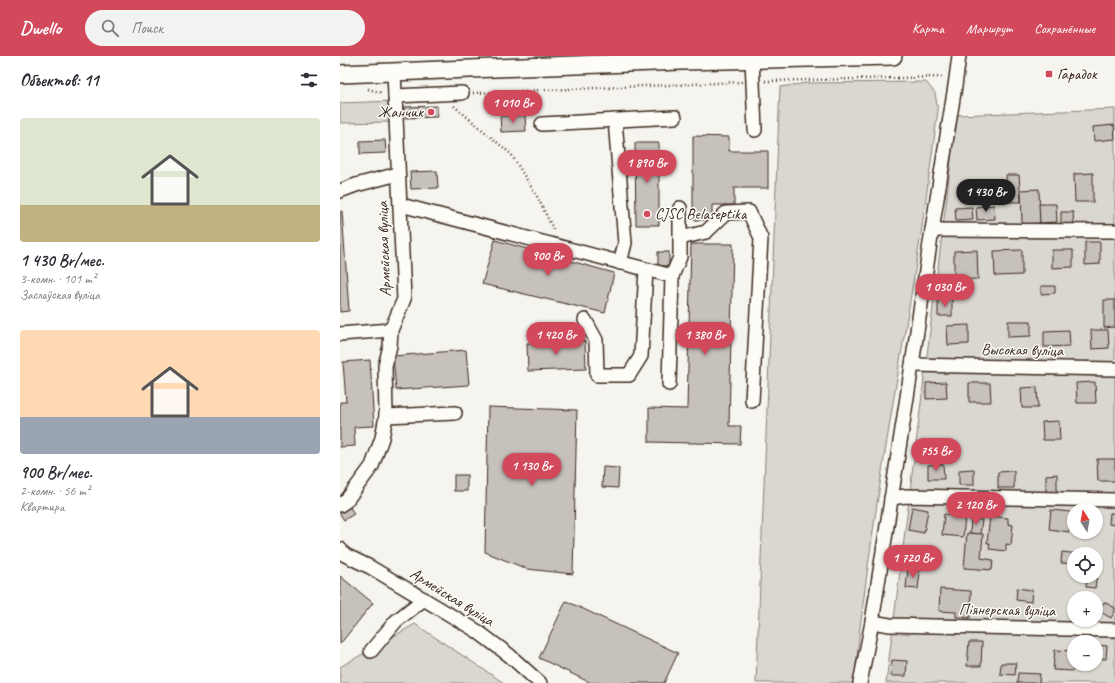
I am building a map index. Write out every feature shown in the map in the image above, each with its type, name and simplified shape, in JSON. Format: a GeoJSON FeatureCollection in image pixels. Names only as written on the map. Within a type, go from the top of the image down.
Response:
{"type":"FeatureCollection","features":[{"type":"Feature","properties":{"kind":"main road"},"geometry":{"type":"LineString","coordinates":[[340,74],[681,61],[893,56]]}},
{"type":"Feature","properties":{"kind":"street"},"geometry":{"type":"LineString","coordinates":[[860,683],[872,622],[959,56]]}},
{"type":"Feature","properties":{"kind":"street"},"geometry":{"type":"LineString","coordinates":[[752,59],[755,130]]}},
{"type":"Feature","properties":{"kind":"street","name":"Армейская вуліца"},"geometry":{"type":"LineString","coordinates":[[340,504],[346,500],[372,466],[382,438],[386,416],[385,366],[390,346],[391,330],[404,299],[394,72]]}},
{"type":"Feature","properties":{"kind":"street"},"geometry":{"type":"LineString","coordinates":[[395,96],[462,93]]}},
{"type":"Feature","properties":{"kind":"street"},"geometry":{"type":"LineString","coordinates":[[542,124],[675,117]]}},
{"type":"Feature","properties":{"kind":"street"},"geometry":{"type":"LineString","coordinates":[[615,120],[625,243],[620,263]]}},
{"type":"Feature","properties":{"kind":"street"},"geometry":{"type":"LineString","coordinates":[[340,191],[356,185],[398,174]]}},
{"type":"Feature","properties":{"kind":"street"},"geometry":{"type":"LineString","coordinates":[[401,205],[672,276]]}},
{"type":"Feature","properties":{"kind":"street"},"geometry":{"type":"LineString","coordinates":[[669,384],[672,276],[680,257],[680,208]]}},
{"type":"Feature","properties":{"kind":"street"},"geometry":{"type":"LineString","coordinates":[[680,238],[706,232],[726,213],[749,212],[761,238],[752,401]]}},
{"type":"Feature","properties":{"kind":"street"},"geometry":{"type":"LineString","coordinates":[[932,230],[1115,232]]}},
{"type":"Feature","properties":{"kind":"street"},"geometry":{"type":"LineString","coordinates":[[585,320],[596,340],[597,375],[628,375],[641,356],[646,270]]}},
{"type":"Feature","properties":{"kind":"street"},"geometry":{"type":"LineString","coordinates":[[340,334],[391,330]]}},
{"type":"Feature","properties":{"kind":"street","name":"Высокая вуліца"},"geometry":{"type":"LineString","coordinates":[[912,365],[1115,369]]}},
{"type":"Feature","properties":{"kind":"street"},"geometry":{"type":"LineString","coordinates":[[386,416],[455,413]]}},
{"type":"Feature","properties":{"kind":"street"},"geometry":{"type":"LineString","coordinates":[[890,498],[912,496],[1115,500]]}},
{"type":"Feature","properties":{"kind":"street","name":"Армейская вуліца"},"geometry":{"type":"LineString","coordinates":[[340,549],[345,555],[370,567],[477,631],[509,655],[540,683]]}},
{"type":"Feature","properties":{"kind":"street"},"geometry":{"type":"LineString","coordinates":[[371,651],[396,621],[424,599]]}},
{"type":"Feature","properties":{"kind":"street","name":"Піянерская вуліца"},"geometry":{"type":"LineString","coordinates":[[872,622],[890,625],[1115,630]]}},
{"type":"Feature","properties":{"kind":"path"},"geometry":{"type":"LineString","coordinates":[[462,93],[956,76]]}},
{"type":"Feature","properties":{"kind":"path"},"geometry":{"type":"LineString","coordinates":[[440,94],[511,154],[538,198],[561,248]]}},
{"type":"Feature","properties":{"kind":"shaded area"},"geometry":{"type":"Polygon","coordinates":[[[926,82],[935,93],[938,111],[921,234],[875,514],[854,683],[756,683],[780,87],[807,83],[926,82]]]}},
{"type":"Feature","properties":{"kind":"shaded area"},"geometry":{"type":"Polygon","coordinates":[[[396,101],[396,122],[340,123],[340,103],[396,101]]]}},
{"type":"Feature","properties":{"kind":"shaded area"},"geometry":{"type":"Polygon","coordinates":[[[1115,109],[1115,683],[886,683],[956,115],[1115,109]]]}},
{"type":"Feature","properties":{"kind":"shaded area"},"geometry":{"type":"Polygon","coordinates":[[[415,624],[504,683],[340,683],[340,667],[415,624]]]}},
{"type":"Feature","properties":{"kind":"building"},"geometry":{"type":"Polygon","coordinates":[[[437,106],[437,117],[404,118],[404,107],[437,106]]]}},
{"type":"Feature","properties":{"kind":"building"},"geometry":{"type":"Polygon","coordinates":[[[525,115],[526,131],[501,132],[500,116],[525,115]]]}},
{"type":"Feature","properties":{"kind":"building"},"geometry":{"type":"Polygon","coordinates":[[[1114,125],[1115,139],[1094,141],[1093,127],[1114,125]]]}},
{"type":"Feature","properties":{"kind":"building"},"geometry":{"type":"Polygon","coordinates":[[[693,136],[729,137],[729,151],[768,151],[768,188],[734,188],[734,205],[712,205],[712,220],[693,220],[693,136]]]}},
{"type":"Feature","properties":{"kind":"building"},"geometry":{"type":"Polygon","coordinates":[[[385,140],[386,153],[360,154],[360,141],[385,140]]]}},
{"type":"Feature","properties":{"kind":"building"},"geometry":{"type":"Polygon","coordinates":[[[635,143],[659,143],[659,225],[636,225],[635,143]]]}},
{"type":"Feature","properties":{"kind":"building"},"geometry":{"type":"Polygon","coordinates":[[[437,171],[438,188],[411,189],[410,172],[437,171]]]}},
{"type":"Feature","properties":{"kind":"building"},"geometry":{"type":"Polygon","coordinates":[[[1093,173],[1093,202],[1075,202],[1074,174],[1093,173]]]}},
{"type":"Feature","properties":{"kind":"building"},"geometry":{"type":"Polygon","coordinates":[[[1006,175],[1019,175],[1021,202],[1008,202],[1006,175]]]}},
{"type":"Feature","properties":{"kind":"building"},"geometry":{"type":"Polygon","coordinates":[[[1007,182],[1007,194],[997,195],[996,183],[1007,182]]]}},
{"type":"Feature","properties":{"kind":"building"},"geometry":{"type":"Polygon","coordinates":[[[1039,189],[1040,223],[1022,224],[1021,190],[1039,189]]]}},
{"type":"Feature","properties":{"kind":"building"},"geometry":{"type":"Polygon","coordinates":[[[1039,204],[1056,204],[1057,222],[1040,223],[1039,204]]]}},
{"type":"Feature","properties":{"kind":"building"},"geometry":{"type":"Polygon","coordinates":[[[994,205],[995,219],[977,220],[976,207],[994,205]]]}},
{"type":"Feature","properties":{"kind":"building"},"geometry":{"type":"Polygon","coordinates":[[[972,207],[973,220],[956,221],[955,208],[972,207]]]}},
{"type":"Feature","properties":{"kind":"building"},"geometry":{"type":"Polygon","coordinates":[[[342,211],[349,311],[340,312],[340,212],[342,211]]]}},
{"type":"Feature","properties":{"kind":"building"},"geometry":{"type":"Polygon","coordinates":[[[1061,212],[1073,212],[1074,227],[1061,227],[1061,212]]]}},
{"type":"Feature","properties":{"kind":"building"},"geometry":{"type":"Polygon","coordinates":[[[495,240],[614,273],[605,313],[482,284],[495,240]]]}},
{"type":"Feature","properties":{"kind":"building"},"geometry":{"type":"Polygon","coordinates":[[[1085,242],[1100,242],[1100,264],[1085,265],[1085,242]]]}},
{"type":"Feature","properties":{"kind":"building"},"geometry":{"type":"Polygon","coordinates":[[[691,244],[733,244],[729,426],[741,426],[740,444],[649,442],[649,408],[687,409],[691,244]]]}},
{"type":"Feature","properties":{"kind":"building"},"geometry":{"type":"Polygon","coordinates":[[[977,250],[978,279],[954,280],[954,251],[977,250]]]}},
{"type":"Feature","properties":{"kind":"building"},"geometry":{"type":"Polygon","coordinates":[[[1022,250],[1022,275],[995,276],[994,251],[1022,250]]]}},
{"type":"Feature","properties":{"kind":"building"},"geometry":{"type":"Polygon","coordinates":[[[1052,250],[1073,250],[1073,267],[1052,268],[1052,250]]]}},
{"type":"Feature","properties":{"kind":"building"},"geometry":{"type":"Polygon","coordinates":[[[658,252],[669,252],[669,266],[658,266],[658,252]]]}},
{"type":"Feature","properties":{"kind":"building"},"geometry":{"type":"Polygon","coordinates":[[[1041,286],[1055,286],[1055,293],[1041,294],[1041,286]]]}},
{"type":"Feature","properties":{"kind":"building"},"geometry":{"type":"Polygon","coordinates":[[[938,299],[952,299],[952,316],[938,316],[938,299]]]}},
{"type":"Feature","properties":{"kind":"building"},"geometry":{"type":"Polygon","coordinates":[[[1104,300],[1115,300],[1115,327],[1104,328],[1104,300]]]}},
{"type":"Feature","properties":{"kind":"building"},"geometry":{"type":"Polygon","coordinates":[[[1008,321],[1031,321],[1031,336],[1008,337],[1008,321]]]}},
{"type":"Feature","properties":{"kind":"building"},"geometry":{"type":"Polygon","coordinates":[[[969,325],[969,344],[948,345],[947,326],[969,325]]]}},
{"type":"Feature","properties":{"kind":"building"},"geometry":{"type":"Polygon","coordinates":[[[1069,330],[1070,346],[1044,347],[1044,331],[1069,330]]]}},
{"type":"Feature","properties":{"kind":"building"},"geometry":{"type":"Polygon","coordinates":[[[1091,330],[1108,330],[1109,348],[1092,349],[1091,330]]]}},
{"type":"Feature","properties":{"kind":"building"},"geometry":{"type":"Polygon","coordinates":[[[585,341],[586,369],[528,371],[527,343],[585,341]]]}},
{"type":"Feature","properties":{"kind":"building"},"geometry":{"type":"Polygon","coordinates":[[[466,350],[469,385],[396,390],[393,356],[466,350]]]}},
{"type":"Feature","properties":{"kind":"building"},"geometry":{"type":"Polygon","coordinates":[[[370,360],[374,426],[354,427],[355,446],[340,447],[340,402],[346,402],[343,362],[370,360]]]}},
{"type":"Feature","properties":{"kind":"building"},"geometry":{"type":"Polygon","coordinates":[[[946,382],[947,398],[926,399],[926,383],[946,382]]]}},
{"type":"Feature","properties":{"kind":"building"},"geometry":{"type":"Polygon","coordinates":[[[1095,382],[1096,403],[1077,403],[1076,383],[1095,382]]]}},
{"type":"Feature","properties":{"kind":"building"},"geometry":{"type":"Polygon","coordinates":[[[969,383],[990,383],[991,402],[969,402],[969,383]]]}},
{"type":"Feature","properties":{"kind":"building"},"geometry":{"type":"Polygon","coordinates":[[[1037,387],[1038,408],[1022,408],[1021,388],[1037,387]]]}},
{"type":"Feature","properties":{"kind":"building"},"geometry":{"type":"Polygon","coordinates":[[[488,407],[577,410],[573,574],[527,569],[485,552],[488,407]]]}},
{"type":"Feature","properties":{"kind":"building"},"geometry":{"type":"Polygon","coordinates":[[[1059,421],[1060,440],[1043,440],[1042,422],[1059,421]]]}},
{"type":"Feature","properties":{"kind":"building"},"geometry":{"type":"Polygon","coordinates":[[[1097,459],[1115,459],[1115,481],[1098,481],[1097,459]]]}},
{"type":"Feature","properties":{"kind":"building"},"geometry":{"type":"Polygon","coordinates":[[[943,464],[944,479],[928,479],[928,465],[943,464]]]}},
{"type":"Feature","properties":{"kind":"building"},"geometry":{"type":"Polygon","coordinates":[[[603,467],[619,468],[618,488],[602,487],[603,467]]]}},
{"type":"Feature","properties":{"kind":"building"},"geometry":{"type":"Polygon","coordinates":[[[974,469],[974,485],[959,485],[959,470],[974,469]]]}},
{"type":"Feature","properties":{"kind":"building"},"geometry":{"type":"Polygon","coordinates":[[[1014,471],[1014,488],[998,488],[998,472],[1014,471]]]}},
{"type":"Feature","properties":{"kind":"building"},"geometry":{"type":"Polygon","coordinates":[[[1057,474],[1057,492],[1046,492],[1046,475],[1057,474]]]}},
{"type":"Feature","properties":{"kind":"building"},"geometry":{"type":"Polygon","coordinates":[[[454,475],[467,475],[467,491],[454,491],[454,475]]]}},
{"type":"Feature","properties":{"kind":"building"},"geometry":{"type":"Polygon","coordinates":[[[348,504],[354,514],[344,520],[340,514],[340,509],[348,504]]]}},
{"type":"Feature","properties":{"kind":"building"},"geometry":{"type":"Polygon","coordinates":[[[912,507],[928,510],[924,533],[908,530],[912,507]]]}},
{"type":"Feature","properties":{"kind":"building"},"geometry":{"type":"Polygon","coordinates":[[[1051,510],[1067,512],[1067,532],[1049,529],[1051,510]]]}},
{"type":"Feature","properties":{"kind":"building"},"geometry":{"type":"Polygon","coordinates":[[[1110,513],[1115,513],[1115,525],[1109,524],[1110,513]]]}},
{"type":"Feature","properties":{"kind":"building"},"geometry":{"type":"Polygon","coordinates":[[[944,514],[965,516],[963,537],[942,535],[944,514]]]}},
{"type":"Feature","properties":{"kind":"building"},"geometry":{"type":"Polygon","coordinates":[[[990,516],[1008,518],[1008,524],[1013,525],[1011,545],[1006,544],[1006,551],[989,549],[990,543],[987,543],[990,516]]]}},
{"type":"Feature","properties":{"kind":"building"},"geometry":{"type":"Polygon","coordinates":[[[971,519],[982,520],[980,534],[970,533],[971,519]]]}},
{"type":"Feature","properties":{"kind":"building"},"geometry":{"type":"Polygon","coordinates":[[[967,533],[983,534],[981,558],[993,560],[992,570],[964,568],[967,533]]]}},
{"type":"Feature","properties":{"kind":"building"},"geometry":{"type":"Polygon","coordinates":[[[1062,552],[1067,553],[1067,563],[1061,563],[1062,552]]]}},
{"type":"Feature","properties":{"kind":"building"},"geometry":{"type":"Polygon","coordinates":[[[908,569],[920,571],[918,589],[906,588],[908,569]]]}},
{"type":"Feature","properties":{"kind":"building"},"geometry":{"type":"Polygon","coordinates":[[[340,576],[373,603],[340,644],[340,576]]]}},
{"type":"Feature","properties":{"kind":"building"},"geometry":{"type":"Polygon","coordinates":[[[1086,583],[1096,583],[1095,588],[1086,587],[1086,583]]]}},
{"type":"Feature","properties":{"kind":"building"},"geometry":{"type":"Polygon","coordinates":[[[1017,588],[1032,590],[1031,602],[1016,600],[1017,588]]]}},
{"type":"Feature","properties":{"kind":"building"},"geometry":{"type":"Polygon","coordinates":[[[940,589],[971,591],[970,618],[956,617],[956,612],[939,611],[940,589]]]}},
{"type":"Feature","properties":{"kind":"building"},"geometry":{"type":"Polygon","coordinates":[[[566,601],[678,653],[664,683],[591,683],[539,658],[566,601]]]}},
{"type":"Feature","properties":{"kind":"building"},"geometry":{"type":"Polygon","coordinates":[[[1104,602],[1115,608],[1111,618],[1103,613],[1104,602]]]}},
{"type":"Feature","properties":{"kind":"building"},"geometry":{"type":"Polygon","coordinates":[[[969,642],[982,642],[981,666],[967,666],[969,642]]]}},
{"type":"Feature","properties":{"kind":"building"},"geometry":{"type":"Polygon","coordinates":[[[1103,646],[1107,646],[1106,659],[1103,659],[1103,646]]]}},
{"type":"Feature","properties":{"kind":"building"},"geometry":{"type":"Polygon","coordinates":[[[1055,650],[1067,651],[1067,671],[1053,670],[1055,650]]]}},
{"type":"Feature","properties":{"kind":"building"},"geometry":{"type":"Polygon","coordinates":[[[892,660],[907,661],[906,676],[891,676],[892,660]]]}},
{"type":"Feature","properties":{"kind":"building"},"geometry":{"type":"Polygon","coordinates":[[[1001,663],[1016,663],[1015,675],[1000,674],[1001,663]]]}},
{"type":"Feature","properties":{"kind":"building"},"geometry":{"type":"Polygon","coordinates":[[[1018,673],[1040,674],[1039,683],[1017,683],[1018,673]]]}},
{"type":"Feature","properties":{"kind":"place","name":"Гарадок"},"geometry":{"type":"Point","coordinates":[1049,74]}},
{"type":"Feature","properties":{"kind":"place","name":"Жанчик"},"geometry":{"type":"Point","coordinates":[431,112]}},
{"type":"Feature","properties":{"kind":"place","name":"CJSC Belaseptika"},"geometry":{"type":"Point","coordinates":[647,214]}}]}
